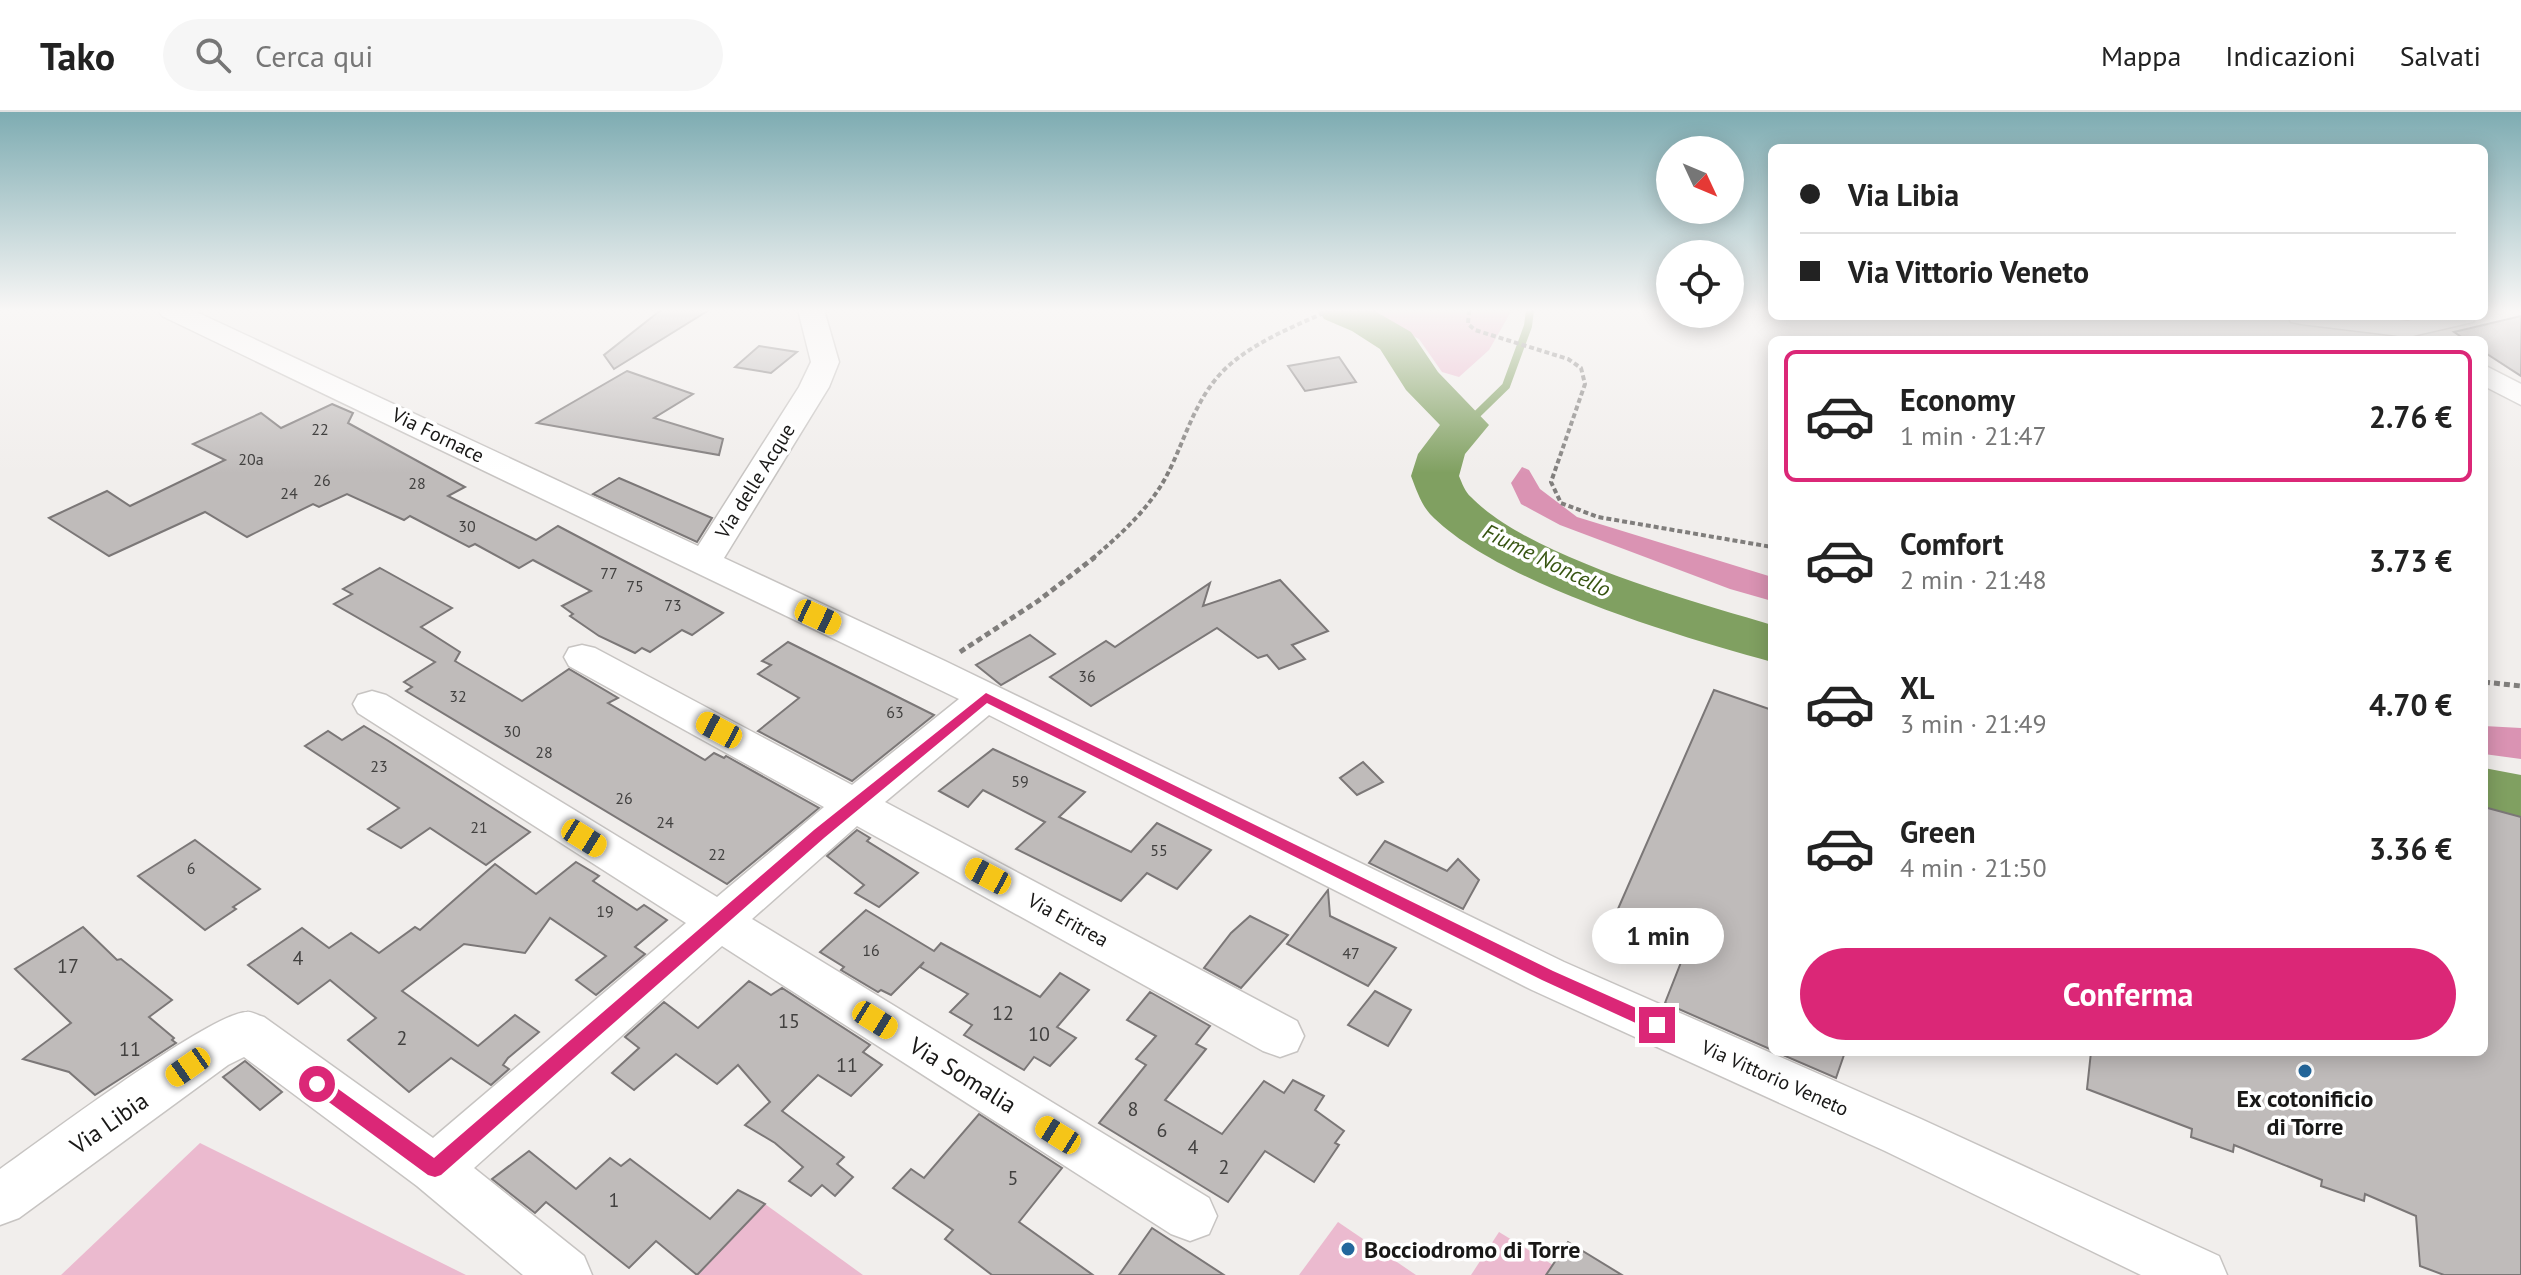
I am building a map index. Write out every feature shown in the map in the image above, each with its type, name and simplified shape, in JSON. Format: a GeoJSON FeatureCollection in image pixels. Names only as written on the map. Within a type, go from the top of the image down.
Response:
{"type":"FeatureCollection","features":[{"type":"Feature","properties":{"kind":"street","name":"Via Fornace"},"geometry":{"type":"LineString","coordinates":[[285,364],[703,564]]}},
{"type":"Feature","properties":{"kind":"street","name":"Via delle Acque"},"geometry":{"type":"LineString","coordinates":[[703,564],[814,387],[824,364]]}},
{"type":"Feature","properties":{"kind":"street"},"geometry":{"type":"LineString","coordinates":[[2488,376],[2521,396]]}},
{"type":"Feature","properties":{"kind":"street","name":"Via Vittorio Veneto"},"geometry":{"type":"LineString","coordinates":[[703,564],[932,670],[1548,976],[1903,1135],[2200,1275]]}},
{"type":"Feature","properties":{"kind":"street","name":"Via Eritrea"},"geometry":{"type":"LineString","coordinates":[[582,657],[1280,1036]]}},
{"type":"Feature","properties":{"kind":"street"},"geometry":{"type":"LineString","coordinates":[[435,1169],[717,922],[986,697]]}},
{"type":"Feature","properties":{"kind":"street","name":"Via Somalia"},"geometry":{"type":"LineString","coordinates":[[372,704],[1190,1216]]}},
{"type":"Feature","properties":{"kind":"street","name":"Via Libia"},"geometry":{"type":"LineString","coordinates":[[0,1200],[211,1050],[247,1032],[435,1169],[565,1275]]}},
{"type":"Feature","properties":{"kind":"path"},"geometry":{"type":"LineString","coordinates":[[932,670],[1059,587],[1110,544],[1155,495],[1201,399],[1227,364]]}},
{"type":"Feature","properties":{"kind":"path"},"geometry":{"type":"LineString","coordinates":[[1579,364],[1585,384],[1551,482],[1561,503],[1598,517],[1768,546]]}},
{"type":"Feature","properties":{"kind":"path"},"geometry":{"type":"LineString","coordinates":[[2488,682],[2521,686]]}},
{"type":"Feature","properties":{"kind":"shaded area"},"geometry":{"type":"Polygon","coordinates":[[[1437,364],[1473,364],[1459,377],[1442,372],[1437,364]]]}},
{"type":"Feature","properties":{"kind":"shaded area"},"geometry":{"type":"Polygon","coordinates":[[[1522,467],[1529,470],[1540,489],[1577,517],[1768,576],[1768,600],[1730,589],[1560,525],[1521,504],[1511,483],[1522,467]]]}},
{"type":"Feature","properties":{"kind":"shaded area"},"geometry":{"type":"Polygon","coordinates":[[[2488,726],[2521,728],[2521,759],[2488,755],[2488,726]]]}},
{"type":"Feature","properties":{"kind":"shaded area"},"geometry":{"type":"Polygon","coordinates":[[[200,1143],[466,1275],[61,1275],[200,1143]]]}},
{"type":"Feature","properties":{"kind":"shaded area"},"geometry":{"type":"Polygon","coordinates":[[[765,1204],[863,1275],[698,1275],[765,1204]]]}},
{"type":"Feature","properties":{"kind":"shaded area","name":"Bocciodromo di Torre"},"geometry":{"type":"Polygon","coordinates":[[[1338,1222],[1416,1275],[1299,1275],[1338,1222]]]}},
{"type":"Feature","properties":{"kind":"shaded area","name":"Bocciodromo di Torre"},"geometry":{"type":"Polygon","coordinates":[[[1499,1232],[1553,1265],[1548,1275],[1471,1275],[1499,1232]]]}},
{"type":"Feature","properties":{"kind":"building"},"geometry":{"type":"Polygon","coordinates":[[[738,364],[782,364],[771,373],[735,367],[738,364]]]}},
{"type":"Feature","properties":{"kind":"building"},"geometry":{"type":"Polygon","coordinates":[[[1344,364],[1356,382],[1305,391],[1288,366],[1344,364]]]}},
{"type":"Feature","properties":{"kind":"building"},"geometry":{"type":"Polygon","coordinates":[[[2503,364],[2521,364],[2521,376],[2503,364]]]}},
{"type":"Feature","properties":{"kind":"building"},"geometry":{"type":"Polygon","coordinates":[[[627,371],[693,394],[654,418],[723,439],[719,455],[537,423],[627,371]]]}},
{"type":"Feature","properties":{"kind":"building"},"geometry":{"type":"Polygon","coordinates":[[[332,404],[353,413],[348,423],[465,487],[448,496],[536,540],[558,526],[723,613],[692,635],[682,630],[650,652],[642,648],[635,653],[599,636],[570,616],[573,614],[562,606],[591,591],[533,560],[519,568],[475,544],[469,547],[410,516],[404,520],[347,494],[319,507],[313,504],[247,537],[205,512],[109,556],[49,518],[107,491],[130,506],[225,460],[193,444],[261,413],[281,428],[332,404]]]}},
{"type":"Feature","properties":{"kind":"building"},"geometry":{"type":"Polygon","coordinates":[[[619,478],[712,518],[697,542],[593,494],[619,478]]]}},
{"type":"Feature","properties":{"kind":"building"},"geometry":{"type":"Polygon","coordinates":[[[380,568],[452,608],[421,627],[460,652],[455,661],[522,701],[569,669],[618,698],[608,703],[705,760],[714,753],[724,758],[726,756],[819,808],[727,884],[406,691],[412,687],[404,682],[435,662],[334,604],[352,594],[343,589],[380,568]]]}},
{"type":"Feature","properties":{"kind":"building"},"geometry":{"type":"Polygon","coordinates":[[[1280,580],[1328,631],[1292,645],[1305,659],[1279,669],[1267,655],[1258,658],[1217,628],[1091,706],[1050,677],[1106,641],[1115,647],[1210,583],[1203,606],[1280,580]]]}},
{"type":"Feature","properties":{"kind":"building"},"geometry":{"type":"Polygon","coordinates":[[[1030,635],[1055,654],[1001,685],[976,665],[1030,635]]]}},
{"type":"Feature","properties":{"kind":"building"},"geometry":{"type":"Polygon","coordinates":[[[788,642],[934,715],[852,781],[758,731],[799,698],[758,674],[771,665],[762,661],[788,642]]]}},
{"type":"Feature","properties":{"kind":"building"},"geometry":{"type":"Polygon","coordinates":[[[1714,690],[1768,709],[1768,1048],[1665,1003],[1687,947],[1614,918],[1714,690]]]}},
{"type":"Feature","properties":{"kind":"building"},"geometry":{"type":"Polygon","coordinates":[[[364,726],[530,832],[486,865],[430,828],[401,848],[368,829],[399,808],[305,746],[328,731],[342,740],[364,726]]]}},
{"type":"Feature","properties":{"kind":"building"},"geometry":{"type":"Polygon","coordinates":[[[993,749],[1085,792],[1059,817],[1131,852],[1157,823],[1211,850],[1177,889],[1147,873],[1121,901],[1016,849],[1045,822],[983,790],[968,807],[939,791],[993,749]]]}},
{"type":"Feature","properties":{"kind":"building"},"geometry":{"type":"Polygon","coordinates":[[[1363,762],[1383,782],[1357,795],[1340,778],[1363,762]]]}},
{"type":"Feature","properties":{"kind":"building","name":"Ex cotonificio di Torre"},"geometry":{"type":"Polygon","coordinates":[[[2488,808],[2521,817],[2521,1275],[2444,1275],[2420,1266],[2416,1216],[2365,1194],[2364,1201],[2321,1186],[2322,1180],[2234,1145],[2233,1152],[2191,1137],[2192,1129],[2087,1089],[2091,1056],[2488,1056],[2488,808]]]}},
{"type":"Feature","properties":{"kind":"building"},"geometry":{"type":"Polygon","coordinates":[[[857,830],[870,838],[867,841],[918,873],[879,907],[855,893],[864,885],[827,856],[857,830]]]}},
{"type":"Feature","properties":{"kind":"building"},"geometry":{"type":"Polygon","coordinates":[[[195,840],[260,889],[205,930],[138,876],[195,840]]]}},
{"type":"Feature","properties":{"kind":"building"},"geometry":{"type":"Polygon","coordinates":[[[1385,841],[1447,871],[1458,859],[1479,880],[1463,909],[1369,863],[1385,841]]]}},
{"type":"Feature","properties":{"kind":"building"},"geometry":{"type":"Polygon","coordinates":[[[576,862],[599,876],[593,881],[637,910],[644,905],[667,920],[635,947],[645,954],[596,995],[576,980],[606,956],[550,918],[525,953],[464,944],[402,991],[478,1046],[515,1015],[539,1032],[508,1058],[503,1065],[509,1069],[491,1085],[451,1058],[409,1092],[348,1040],[376,1018],[330,980],[298,1004],[248,965],[302,928],[329,948],[351,933],[379,953],[415,927],[420,930],[495,864],[536,894],[576,862]]]}},
{"type":"Feature","properties":{"kind":"building"},"geometry":{"type":"Polygon","coordinates":[[[1328,890],[1330,916],[1396,948],[1368,986],[1287,944],[1328,890]]]}},
{"type":"Feature","properties":{"kind":"building"},"geometry":{"type":"Polygon","coordinates":[[[866,910],[934,951],[941,943],[1040,997],[1060,973],[1089,990],[1057,1027],[1076,1038],[1050,1066],[1034,1057],[1024,1070],[964,1035],[972,1025],[950,1012],[968,994],[920,967],[924,962],[891,995],[881,990],[878,992],[841,970],[844,967],[820,952],[866,910]]]}},
{"type":"Feature","properties":{"kind":"building"},"geometry":{"type":"Polygon","coordinates":[[[1250,916],[1288,935],[1241,988],[1204,968],[1231,933],[1250,916]]]}},
{"type":"Feature","properties":{"kind":"building"},"geometry":{"type":"Polygon","coordinates":[[[83,927],[117,960],[121,959],[172,1000],[149,1017],[176,1043],[95,1095],[69,1072],[23,1059],[71,1023],[15,969],[83,927]]]}},
{"type":"Feature","properties":{"kind":"building"},"geometry":{"type":"Polygon","coordinates":[[[749,981],[771,995],[782,988],[870,1045],[863,1052],[882,1065],[851,1096],[818,1075],[782,1111],[844,1157],[837,1164],[853,1177],[835,1196],[822,1185],[811,1196],[789,1181],[803,1167],[775,1143],[745,1125],[770,1102],[738,1065],[717,1084],[676,1054],[634,1090],[612,1073],[639,1048],[625,1037],[664,1002],[698,1028],[749,981]]]}},
{"type":"Feature","properties":{"kind":"building"},"geometry":{"type":"Polygon","coordinates":[[[1375,991],[1411,1010],[1388,1046],[1348,1025],[1375,991]]]}},
{"type":"Feature","properties":{"kind":"building"},"geometry":{"type":"Polygon","coordinates":[[[1150,992],[1210,1026],[1196,1044],[1206,1049],[1165,1100],[1222,1134],[1264,1081],[1284,1093],[1293,1080],[1324,1096],[1315,1110],[1344,1131],[1335,1143],[1339,1145],[1314,1182],[1265,1151],[1228,1202],[1099,1123],[1146,1065],[1136,1059],[1156,1036],[1127,1020],[1150,992]]]}},
{"type":"Feature","properties":{"kind":"building"},"geometry":{"type":"Polygon","coordinates":[[[1785,1056],[1844,1056],[1836,1078],[1785,1056]]]}},
{"type":"Feature","properties":{"kind":"building"},"geometry":{"type":"Polygon","coordinates":[[[245,1061],[282,1092],[260,1110],[223,1077],[245,1061]]]}},
{"type":"Feature","properties":{"kind":"building"},"geometry":{"type":"Polygon","coordinates":[[[979,1114],[1062,1168],[1019,1222],[1093,1275],[992,1275],[945,1239],[953,1230],[893,1188],[911,1169],[924,1178],[979,1114]]]}},
{"type":"Feature","properties":{"kind":"building"},"geometry":{"type":"Polygon","coordinates":[[[529,1151],[576,1189],[610,1158],[621,1166],[630,1159],[710,1219],[738,1190],[765,1204],[697,1275],[656,1241],[629,1268],[546,1202],[535,1213],[492,1179],[529,1151]]]}},
{"type":"Feature","properties":{"kind":"building"},"geometry":{"type":"Polygon","coordinates":[[[1152,1228],[1224,1275],[1119,1275],[1152,1228]]]}},
{"type":"Feature","properties":{"kind":"building"},"geometry":{"type":"Polygon","coordinates":[[[1568,1242],[1622,1275],[1546,1275],[1568,1242]]]}},
{"type":"Feature","properties":{"kind":"waterway","name":"Fiume Noncello"},"geometry":{"type":"LineString","coordinates":[[1411,364],[1422,381],[1466,425],[1442,454],[1435,476],[1447,503],[1479,530],[1581,580],[1768,643]]}},
{"type":"Feature","properties":{"kind":"waterway"},"geometry":{"type":"LineString","coordinates":[[1466,425],[1506,386],[1514,364]]}},
{"type":"Feature","properties":{"kind":"waterway","name":"Fiume Noncello"},"geometry":{"type":"LineString","coordinates":[[2488,792],[2521,798]]}},
{"type":"Feature","properties":{"kind":"place","name":"Ex cotonificio di Torre"},"geometry":{"type":"Point","coordinates":[2305,1071]}},
{"type":"Feature","properties":{"kind":"place","name":"Bocciodromo di Torre"},"geometry":{"type":"Point","coordinates":[1348,1249]}},
{"type":"Feature","properties":{"kind":"route"},"geometry":{"type":"LineString","coordinates":[[317,1084],[435,1169],[819,834],[986,697],[1548,976],[1657,1025]]}}]}
